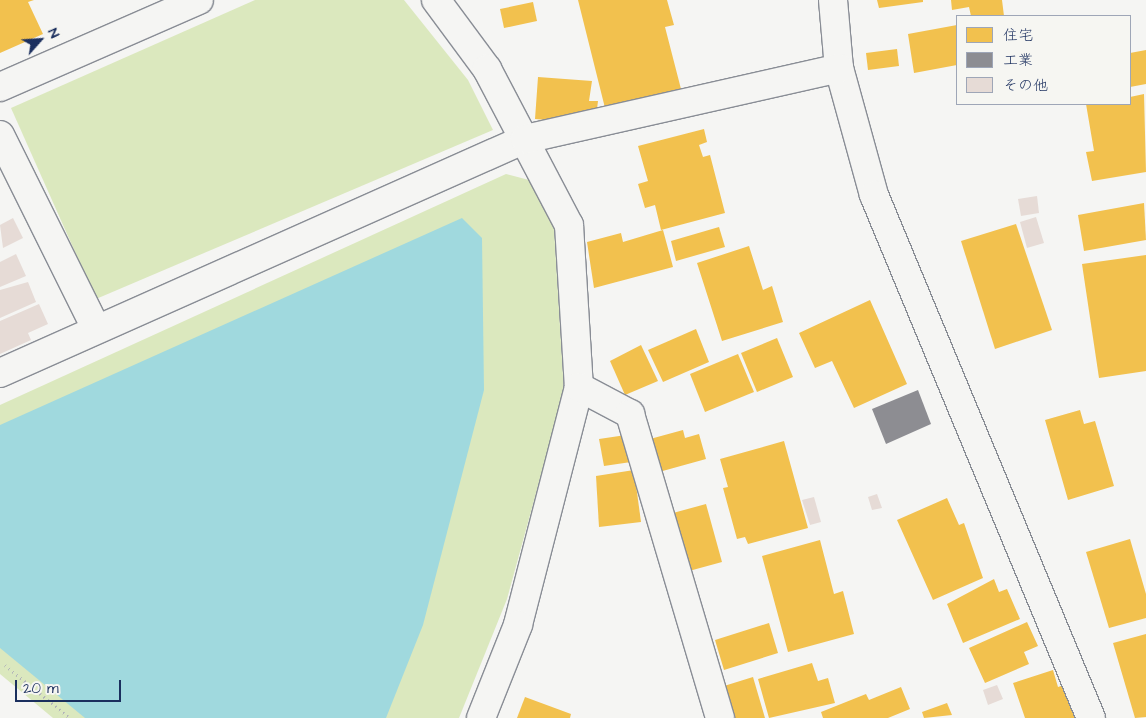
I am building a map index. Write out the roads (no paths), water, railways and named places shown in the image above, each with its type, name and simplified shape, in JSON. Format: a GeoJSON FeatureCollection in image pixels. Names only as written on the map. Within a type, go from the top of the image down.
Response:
{"type":"FeatureCollection","features":[{"type":"Feature","properties":{"kind":"street"},"geometry":{"type":"LineString","coordinates":[[0,87],[198,0]]}},
{"type":"Feature","properties":{"kind":"street"},"geometry":{"type":"LineString","coordinates":[[436,0],[487,69],[569,225],[579,387],[518,624],[481,718]]}},
{"type":"Feature","properties":{"kind":"street"},"geometry":{"type":"LineString","coordinates":[[833,0],[839,68],[874,195],[1091,718]]}},
{"type":"Feature","properties":{"kind":"street"},"geometry":{"type":"LineString","coordinates":[[0,373],[96,328],[524,139],[839,68]]}},
{"type":"Feature","properties":{"kind":"street"},"geometry":{"type":"LineString","coordinates":[[0,135],[96,328]]}},
{"type":"Feature","properties":{"kind":"street"},"geometry":{"type":"LineString","coordinates":[[579,387],[630,414],[720,718]]}},
{"type":"Feature","properties":{"kind":"water"},"geometry":{"type":"Polygon","coordinates":[[[462,218],[482,238],[484,390],[423,625],[386,718],[85,718],[0,648],[0,425],[462,218]]]}}]}
